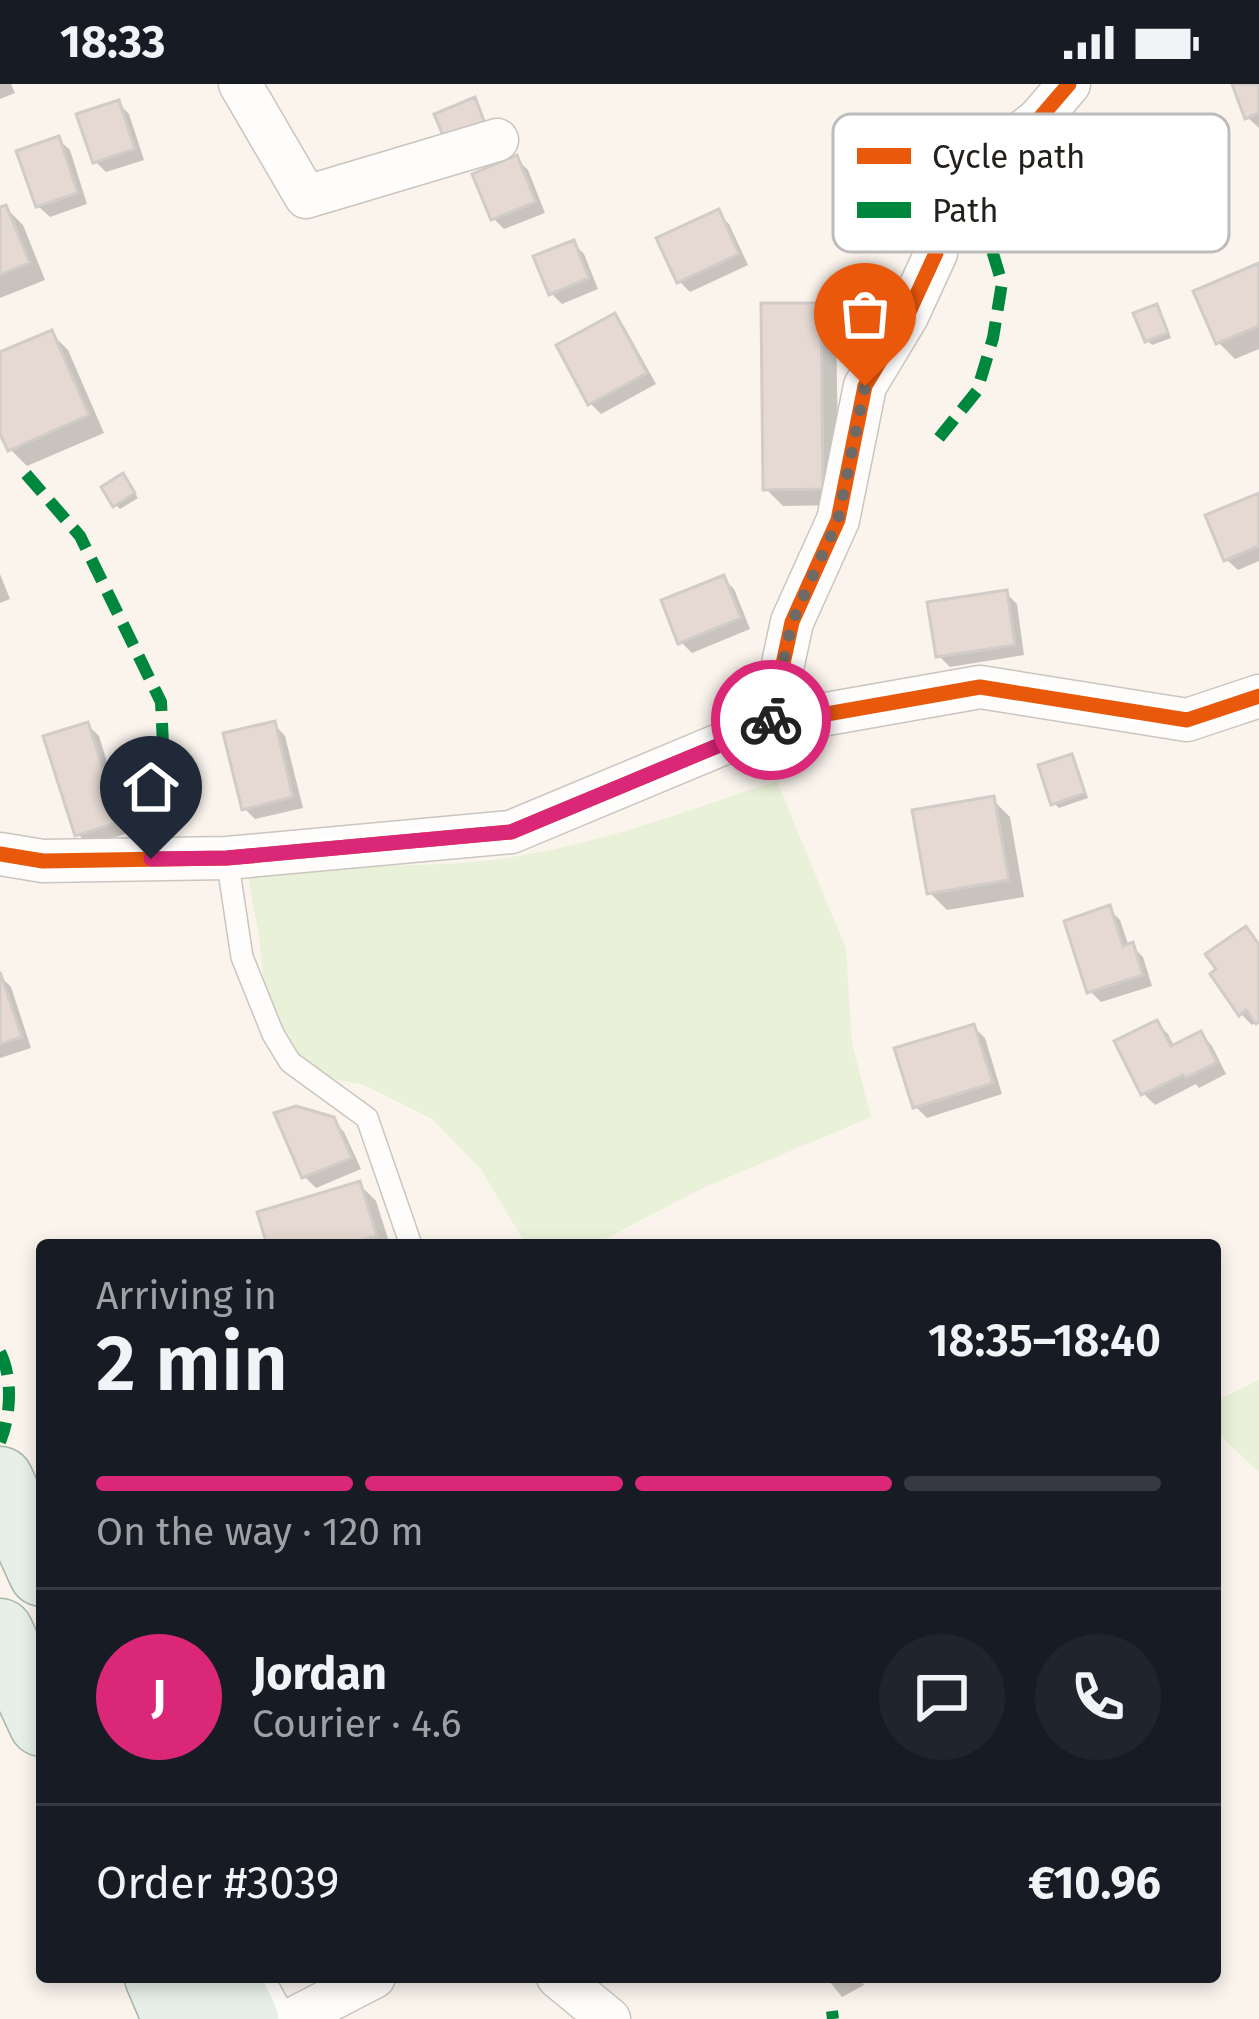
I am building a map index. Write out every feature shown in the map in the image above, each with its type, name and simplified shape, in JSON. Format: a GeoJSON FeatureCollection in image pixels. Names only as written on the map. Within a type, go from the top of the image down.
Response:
{"type":"FeatureCollection","features":[{"type":"Feature","properties":{"kind":"main road"},"geometry":{"type":"LineString","coordinates":[[0,1480],[36,1560]]}},
{"type":"Feature","properties":{"kind":"main road"},"geometry":{"type":"LineString","coordinates":[[0,1633],[36,1711]]}},
{"type":"Feature","properties":{"kind":"main road"},"geometry":{"type":"LineString","coordinates":[[161,1983],[176,2019]]}},
{"type":"Feature","properties":{"kind":"main road"},"geometry":{"type":"LineString","coordinates":[[229,1983],[244,2019]]}},
{"type":"Feature","properties":{"kind":"street"},"geometry":{"type":"LineString","coordinates":[[240,84],[306,197],[497,140]]}},
{"type":"Feature","properties":{"kind":"street"},"geometry":{"type":"LineString","coordinates":[[1043,114],[1070,84]]}},
{"type":"Feature","properties":{"kind":"street"},"geometry":{"type":"LineString","coordinates":[[770,724],[792,622],[838,520],[865,386],[907,316],[936,252]]}},
{"type":"Feature","properties":{"kind":"street"},"geometry":{"type":"LineString","coordinates":[[0,854],[43,861],[227,858],[511,832],[770,724],[980,687],[1187,720],[1259,696]]}},
{"type":"Feature","properties":{"kind":"street"},"geometry":{"type":"LineString","coordinates":[[289,2019],[362,1983]]}},
{"type":"Feature","properties":{"kind":"street"},"geometry":{"type":"LineString","coordinates":[[565,1983],[609,2019]]}},
{"type":"Feature","properties":{"kind":"lane"},"geometry":{"type":"LineString","coordinates":[[227,858],[242,957],[273,1034],[290,1063],[367,1118],[409,1239]]}},
{"type":"Feature","properties":{"kind":"lane"},"geometry":{"type":"LineString","coordinates":[[267,1983],[289,2019]]}},
{"type":"Feature","properties":{"kind":"green space"},"geometry":{"type":"Polygon","coordinates":[[[777,781],[846,949],[852,1043],[871,1117],[703,1188],[605,1239],[522,1239],[481,1169],[432,1119],[364,1085],[322,1077],[298,1061],[266,1005],[246,866],[262,862],[377,865],[492,860],[636,828],[777,781]]]}},
{"type":"Feature","properties":{"kind":"green space"},"geometry":{"type":"Polygon","coordinates":[[[1259,1380],[1259,1472],[1221,1437],[1221,1398],[1259,1380]]]}},
{"type":"Feature","properties":{"kind":"building"},"geometry":{"type":"Polygon","coordinates":[[[1232,84],[1259,84],[1259,113],[1245,119],[1232,84]]]}},
{"type":"Feature","properties":{"kind":"building"},"geometry":{"type":"Polygon","coordinates":[[[475,97],[487,129],[447,145],[434,114],[475,97]]]}},
{"type":"Feature","properties":{"kind":"building"},"geometry":{"type":"Polygon","coordinates":[[[119,100],[135,149],[93,163],[76,114],[119,100]]]}},
{"type":"Feature","properties":{"kind":"building"},"geometry":{"type":"Polygon","coordinates":[[[59,136],[78,193],[36,207],[16,151],[59,136]]]}},
{"type":"Feature","properties":{"kind":"building"},"geometry":{"type":"Polygon","coordinates":[[[517,155],[536,202],[491,220],[472,174],[517,155]]]}},
{"type":"Feature","properties":{"kind":"building"},"geometry":{"type":"Polygon","coordinates":[[[6,205],[30,263],[0,275],[0,207],[6,205]]]}},
{"type":"Feature","properties":{"kind":"building"},"geometry":{"type":"Polygon","coordinates":[[[719,209],[739,254],[677,283],[656,238],[719,209]]]}},
{"type":"Feature","properties":{"kind":"building"},"geometry":{"type":"Polygon","coordinates":[[[574,240],[589,278],[549,295],[533,256],[574,240]]]}},
{"type":"Feature","properties":{"kind":"building"},"geometry":{"type":"Polygon","coordinates":[[[1259,263],[1259,326],[1216,344],[1193,291],[1259,263]]]}},
{"type":"Feature","properties":{"kind":"building"},"geometry":{"type":"Polygon","coordinates":[[[761,303],[821,303],[823,489],[763,490],[761,303]]]}},
{"type":"Feature","properties":{"kind":"building"},"geometry":{"type":"Polygon","coordinates":[[[1157,304],[1168,333],[1145,342],[1133,313],[1157,304]]]}},
{"type":"Feature","properties":{"kind":"building"},"geometry":{"type":"Polygon","coordinates":[[[615,313],[647,373],[588,405],[556,345],[615,313]]]}},
{"type":"Feature","properties":{"kind":"building"},"geometry":{"type":"Polygon","coordinates":[[[52,330],[89,415],[8,451],[0,434],[0,352],[52,330]]]}},
{"type":"Feature","properties":{"kind":"building"},"geometry":{"type":"Polygon","coordinates":[[[123,473],[135,493],[113,507],[101,487],[123,473]]]}},
{"type":"Feature","properties":{"kind":"building"},"geometry":{"type":"Polygon","coordinates":[[[1259,493],[1259,546],[1224,561],[1205,515],[1259,493]]]}},
{"type":"Feature","properties":{"kind":"building"},"geometry":{"type":"Polygon","coordinates":[[[724,575],[741,618],[678,644],[661,600],[724,575]]]}},
{"type":"Feature","properties":{"kind":"building"},"geometry":{"type":"Polygon","coordinates":[[[1007,590],[1015,645],[936,657],[927,602],[1007,590]]]}},
{"type":"Feature","properties":{"kind":"building"},"geometry":{"type":"Polygon","coordinates":[[[275,721],[293,797],[242,810],[223,733],[275,721]]]}},
{"type":"Feature","properties":{"kind":"building"},"geometry":{"type":"Polygon","coordinates":[[[88,722],[120,822],[75,836],[43,736],[88,722]]]}},
{"type":"Feature","properties":{"kind":"building"},"geometry":{"type":"Polygon","coordinates":[[[1072,754],[1085,793],[1051,805],[1038,765],[1072,754]]]}},
{"type":"Feature","properties":{"kind":"building"},"geometry":{"type":"Polygon","coordinates":[[[994,796],[1009,880],[927,894],[912,810],[994,796]]]}},
{"type":"Feature","properties":{"kind":"building"},"geometry":{"type":"Polygon","coordinates":[[[1110,905],[1123,946],[1133,942],[1143,975],[1087,993],[1064,921],[1110,905]]]}},
{"type":"Feature","properties":{"kind":"building"},"geometry":{"type":"Polygon","coordinates":[[[1246,926],[1259,945],[1256,1024],[1246,1010],[1239,1016],[1210,974],[1216,969],[1205,954],[1246,926]]]}},
{"type":"Feature","properties":{"kind":"building"},"geometry":{"type":"Polygon","coordinates":[[[0,972],[22,1037],[0,1044],[0,972]]]}},
{"type":"Feature","properties":{"kind":"building"},"geometry":{"type":"Polygon","coordinates":[[[1157,1020],[1171,1046],[1201,1031],[1217,1062],[1141,1095],[1114,1041],[1157,1020]]]}},
{"type":"Feature","properties":{"kind":"building"},"geometry":{"type":"Polygon","coordinates":[[[974,1024],[993,1083],[913,1108],[894,1048],[974,1024]]]}},
{"type":"Feature","properties":{"kind":"building"},"geometry":{"type":"Polygon","coordinates":[[[296,1106],[334,1117],[352,1158],[302,1178],[274,1113],[296,1106]]]}},
{"type":"Feature","properties":{"kind":"building"},"geometry":{"type":"Polygon","coordinates":[[[360,1181],[377,1236],[265,1239],[257,1212],[360,1181]]]}},
{"type":"Feature","properties":{"kind":"marked path"},"geometry":{"type":"LineString","coordinates":[[939,438],[977,391],[993,338],[1002,283],[993,252]]}},
{"type":"Feature","properties":{"kind":"marked path"},"geometry":{"type":"LineString","coordinates":[[26,474],[80,536],[161,702],[165,787],[151,859]]}},
{"type":"Feature","properties":{"kind":"marked path"},"geometry":{"type":"LineString","coordinates":[[0,1352],[9,1397],[0,1442]]}},
{"type":"Feature","properties":{"kind":"marked path"},"geometry":{"type":"LineString","coordinates":[[832,2011],[833,2019]]}},
{"type":"Feature","properties":{"kind":"cycle path"},"geometry":{"type":"LineString","coordinates":[[1043,114],[1069,84]]}},
{"type":"Feature","properties":{"kind":"cycle path"},"geometry":{"type":"LineString","coordinates":[[770,724],[792,622],[838,520],[865,386],[907,316],[936,252]]}},
{"type":"Feature","properties":{"kind":"cycle path"},"geometry":{"type":"LineString","coordinates":[[0,854],[43,861],[227,858],[511,832],[770,724],[980,687],[1187,720],[1259,696]]}},
{"type":"Feature","properties":{"kind":"way so far"},"geometry":{"type":"LineString","coordinates":[[771,720],[792,622],[838,520],[865,386]]}},
{"type":"Feature","properties":{"kind":"route"},"geometry":{"type":"LineString","coordinates":[[151,859],[227,858],[511,832],[771,720]]}}]}
